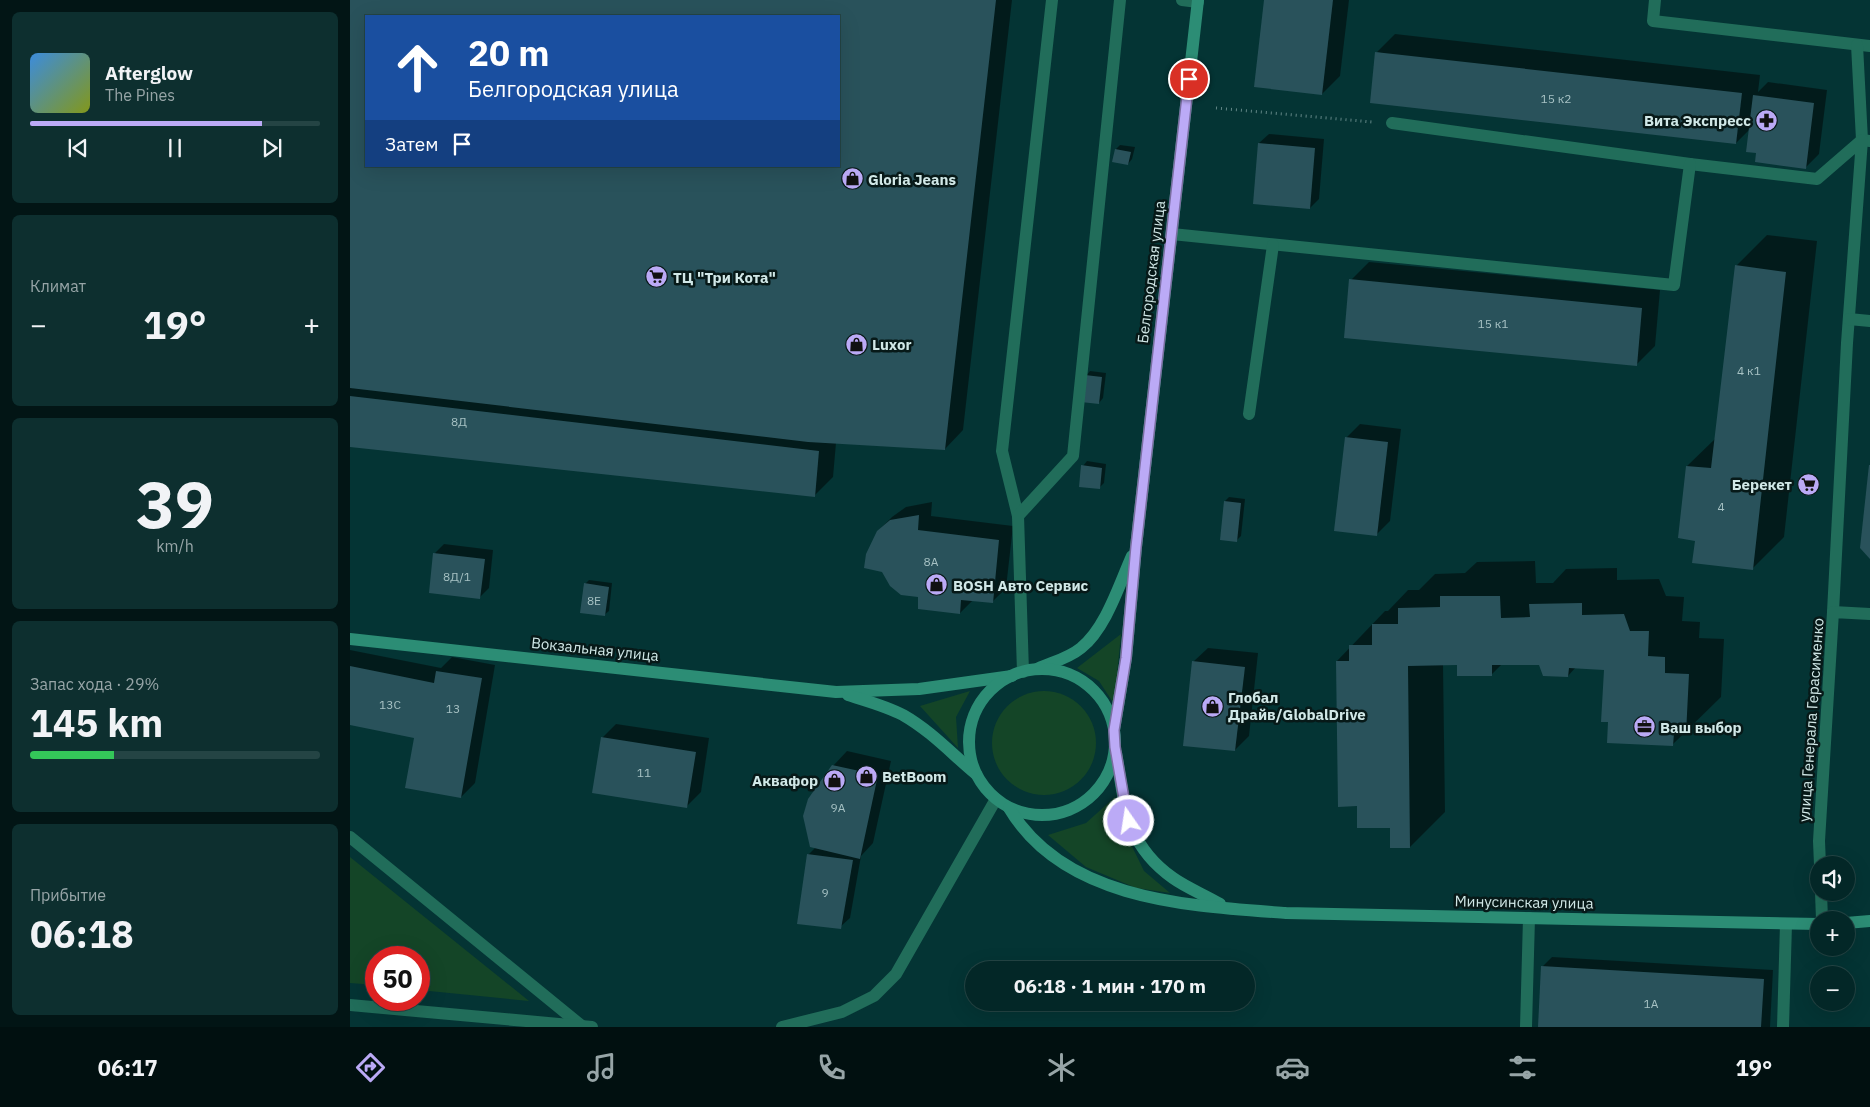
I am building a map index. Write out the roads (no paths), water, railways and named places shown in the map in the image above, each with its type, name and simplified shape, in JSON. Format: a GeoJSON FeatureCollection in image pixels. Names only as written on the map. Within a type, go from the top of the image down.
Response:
{"type":"FeatureCollection","features":[{"type":"Feature","properties":{"kind":"main road","name":"Белгородская улица"},"geometry":{"type":"LineString","coordinates":[[1114,730],[1126,658],[1136,547],[1198,1]]}},
{"type":"Feature","properties":{"kind":"main road","name":"Белгородская улица"},"geometry":{"type":"LineString","coordinates":[[1023,673],[1068,656],[1082,647],[1096,632],[1116,594],[1136,547]]}},
{"type":"Feature","properties":{"kind":"main road","name":"Вокзальная улица"},"geometry":{"type":"LineString","coordinates":[[350,639],[836,692],[919,689],[1023,673]]}},
{"type":"Feature","properties":{"kind":"main road"},"geometry":{"type":"LineString","coordinates":[[1064,672],[1085,684],[1102,700],[1114,730],[1115,747],[1112,764],[1104,781],[1093,795],[1078,806],[1044,816],[1026,814],[1009,808],[996,799],[985,788],[976,774],[970,758],[971,726],[976,710],[997,685],[1023,673],[1064,672]]}},
{"type":"Feature","properties":{"kind":"main road","name":"Вокзальная улица"},"geometry":{"type":"LineString","coordinates":[[836,692],[880,705],[902,715],[922,727],[976,774]]}},
{"type":"Feature","properties":{"kind":"main road","name":"Минусинская улица"},"geometry":{"type":"LineString","coordinates":[[1115,747],[1126,810],[1133,832],[1141,847],[1152,862],[1174,879],[1229,909]]}},
{"type":"Feature","properties":{"kind":"main road","name":"Минусинская улица"},"geometry":{"type":"LineString","coordinates":[[1009,808],[1019,824],[1046,850],[1075,870],[1101,883],[1152,898],[1229,909],[1286,913],[1810,924]]}},
{"type":"Feature","properties":{"kind":"main road"},"geometry":{"type":"LineString","coordinates":[[1855,922],[1870,921]]}},
{"type":"Feature","properties":{"kind":"street"},"geometry":{"type":"LineString","coordinates":[[1023,673],[1018,516],[1002,451],[1052,0]]}},
{"type":"Feature","properties":{"kind":"street"},"geometry":{"type":"LineString","coordinates":[[1018,516],[1073,456],[1120,0]]}},
{"type":"Feature","properties":{"kind":"street"},"geometry":{"type":"LineString","coordinates":[[1182,0],[1198,1]]}},
{"type":"Feature","properties":{"kind":"street"},"geometry":{"type":"LineString","coordinates":[[1655,0],[1653,21],[1864,46],[1866,140],[1849,319],[1833,612]]}},
{"type":"Feature","properties":{"kind":"street"},"geometry":{"type":"LineString","coordinates":[[1392,123],[1690,164],[1818,179],[1866,140]]}},
{"type":"Feature","properties":{"kind":"street"},"geometry":{"type":"LineString","coordinates":[[1172,234],[1674,285],[1690,164]]}},
{"type":"Feature","properties":{"kind":"street"},"geometry":{"type":"LineString","coordinates":[[1249,414],[1273,245]]}},
{"type":"Feature","properties":{"kind":"street"},"geometry":{"type":"LineString","coordinates":[[1849,319],[1870,321]]}},
{"type":"Feature","properties":{"kind":"street","name":"улица Генерала Герасименко"},"geometry":{"type":"LineString","coordinates":[[1820,856],[1833,612],[1870,614]]}},
{"type":"Feature","properties":{"kind":"street"},"geometry":{"type":"LineString","coordinates":[[782,1027],[842,1012],[874,996],[896,974],[996,799]]}},
{"type":"Feature","properties":{"kind":"street"},"geometry":{"type":"LineString","coordinates":[[350,837],[583,1027]]}},
{"type":"Feature","properties":{"kind":"street"},"geometry":{"type":"LineString","coordinates":[[1526,1027],[1530,918]]}},
{"type":"Feature","properties":{"kind":"street"},"geometry":{"type":"LineString","coordinates":[[1783,1027],[1786,924]]}},
{"type":"Feature","properties":{"kind":"street"},"geometry":{"type":"LineString","coordinates":[[350,1005],[592,1027]]}},
{"type":"Feature","properties":{"kind":"place","name":"Вита Экспресс"},"geometry":{"type":"Point","coordinates":[1767,120]}},
{"type":"Feature","properties":{"kind":"place","name":"Gloria Jeans"},"geometry":{"type":"Point","coordinates":[852,179]}},
{"type":"Feature","properties":{"kind":"place","name":"ТЦ \"Три Кота\""},"geometry":{"type":"Point","coordinates":[657,277]}},
{"type":"Feature","properties":{"kind":"place","name":"Luxor"},"geometry":{"type":"Point","coordinates":[856,344]}},
{"type":"Feature","properties":{"kind":"place","name":"Берекет"},"geometry":{"type":"Point","coordinates":[1808,484]}},
{"type":"Feature","properties":{"kind":"place","name":"BOSH Авто Сервис"},"geometry":{"type":"Point","coordinates":[937,585]}},
{"type":"Feature","properties":{"kind":"place","name":"Глобал Драйв/GlobalDrive"},"geometry":{"type":"Point","coordinates":[1212,706]}},
{"type":"Feature","properties":{"kind":"place","name":"Ваш выбор"},"geometry":{"type":"Point","coordinates":[1644,727]}},
{"type":"Feature","properties":{"kind":"place","name":"BetBoom"},"geometry":{"type":"Point","coordinates":[866,776]}},
{"type":"Feature","properties":{"kind":"place","name":"Аквафор"},"geometry":{"type":"Point","coordinates":[834,780]}}]}
